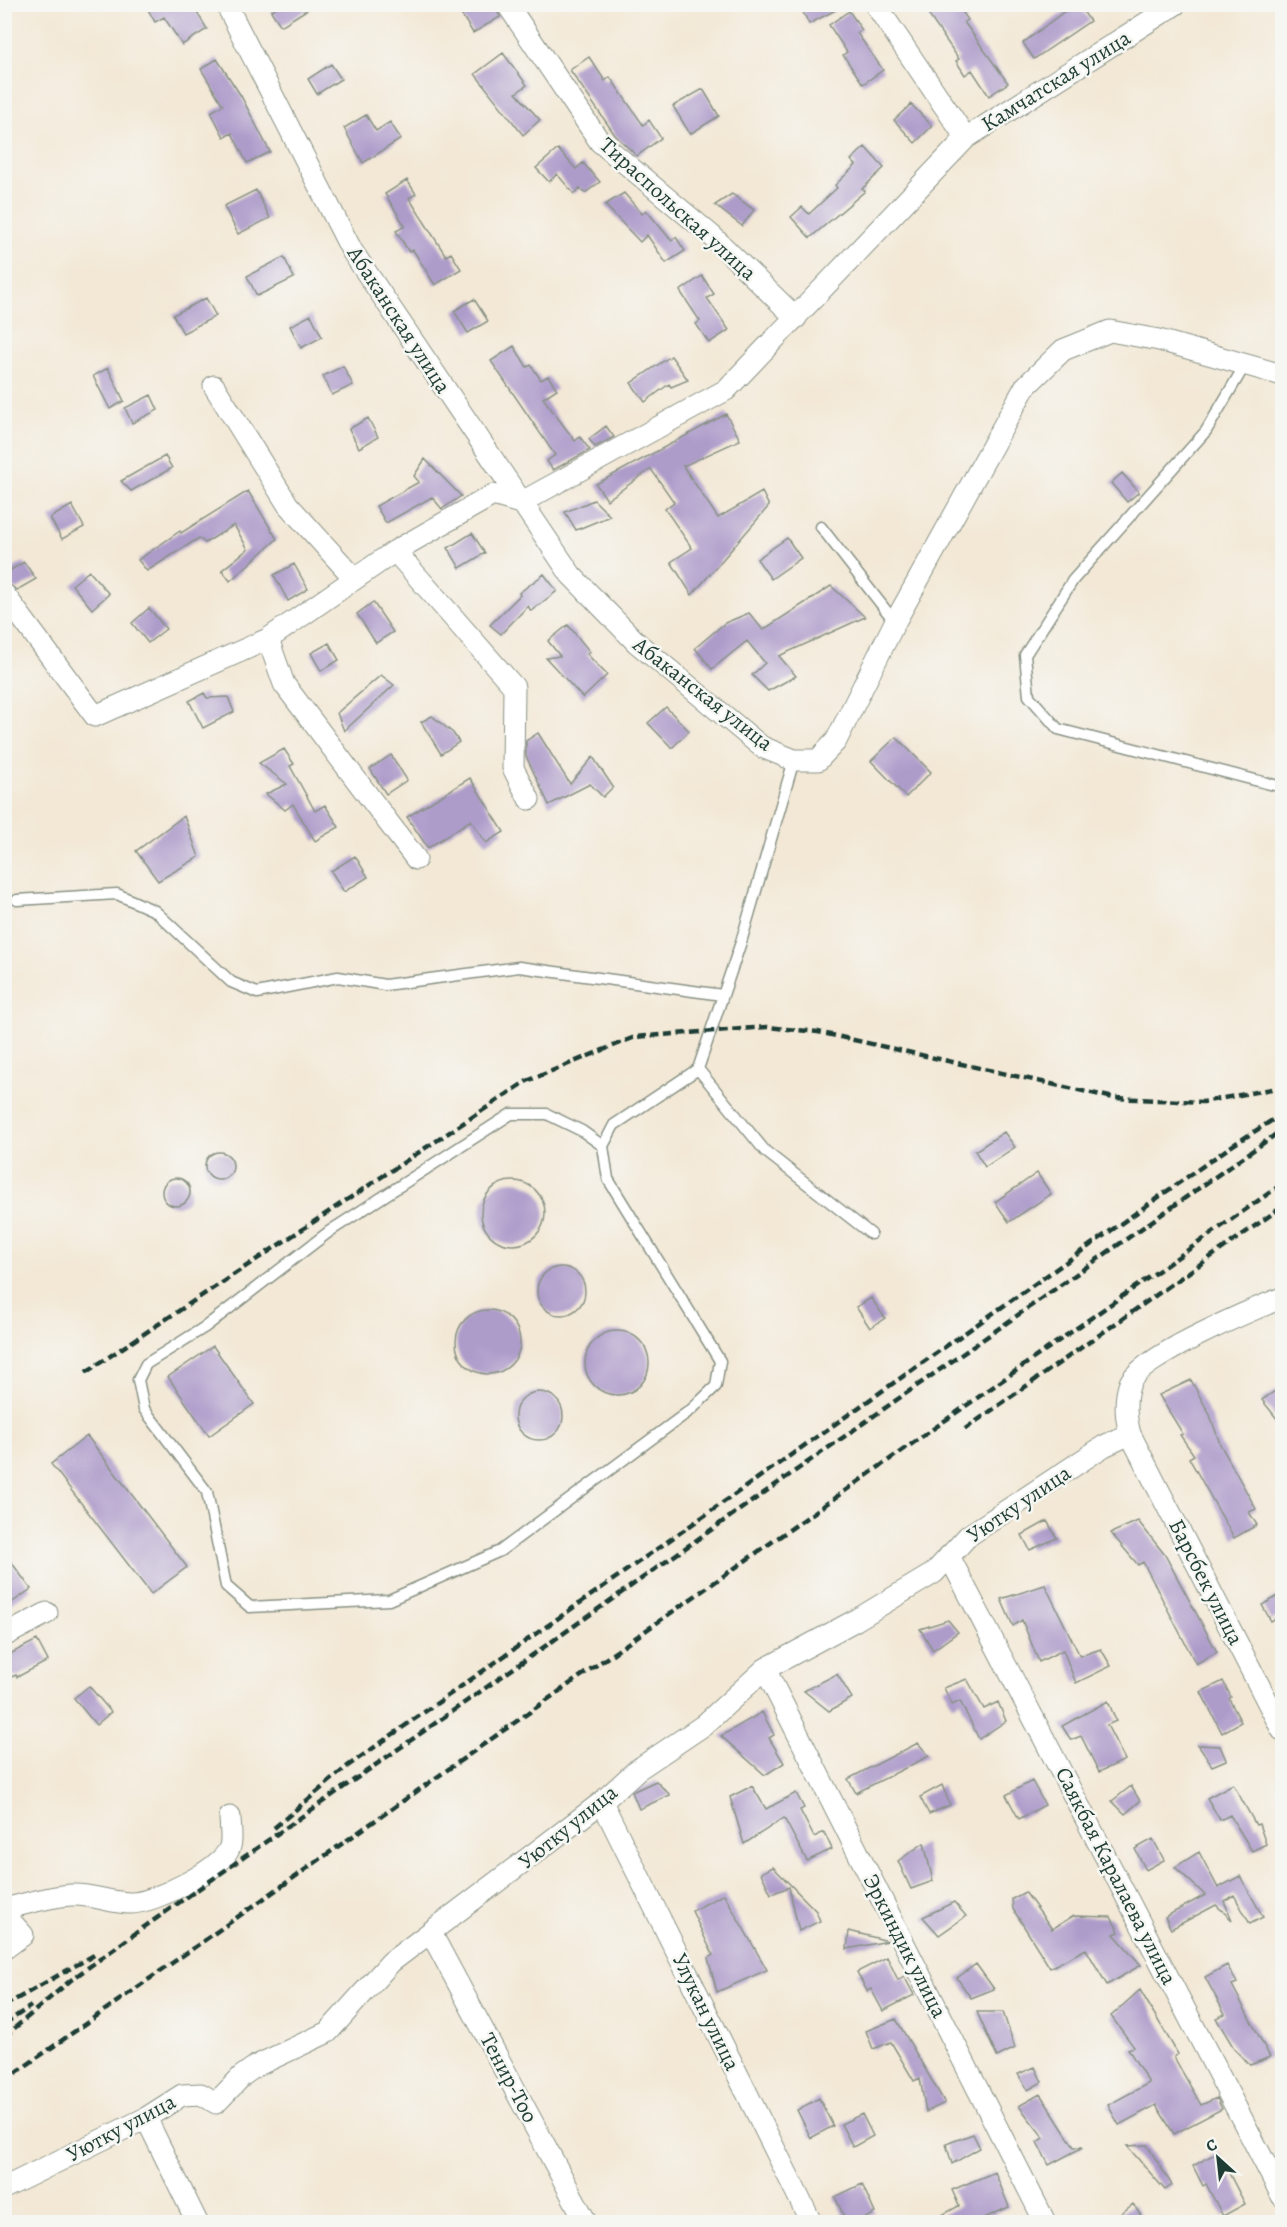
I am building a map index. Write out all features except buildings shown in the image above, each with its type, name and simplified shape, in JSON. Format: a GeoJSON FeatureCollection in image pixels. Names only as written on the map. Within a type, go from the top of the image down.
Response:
{"type":"FeatureCollection","features":[{"type":"Feature","properties":{"kind":"street","name":"Абаканская улица"},"geometry":{"type":"LineString","coordinates":[[226,4],[352,251],[520,503],[571,575],[637,643],[762,747],[794,760],[818,760],[836,741],[895,622],[1025,387],[1063,350],[1110,331],[1159,340],[1282,375]]}},
{"type":"Feature","properties":{"kind":"street","name":"Тираспольская улица"},"geometry":{"type":"LineString","coordinates":[[507,4],[600,142],[712,236],[796,318]]}},
{"type":"Feature","properties":{"kind":"street"},"geometry":{"type":"LineString","coordinates":[[875,4],[966,138]]}},
{"type":"Feature","properties":{"kind":"street","name":"Камчатская улица"},"geometry":{"type":"LineString","coordinates":[[520,503],[726,390],[966,138],[1176,4]]}},
{"type":"Feature","properties":{"kind":"street"},"geometry":{"type":"LineString","coordinates":[[214,386],[288,505],[355,579]]}},
{"type":"Feature","properties":{"kind":"street"},"geometry":{"type":"LineString","coordinates":[[4,594],[95,716],[268,639],[395,551],[493,495],[520,503]]}},
{"type":"Feature","properties":{"kind":"street"},"geometry":{"type":"LineString","coordinates":[[395,551],[514,687],[513,768],[528,799]]}},
{"type":"Feature","properties":{"kind":"street"},"geometry":{"type":"LineString","coordinates":[[268,639],[285,684],[416,859]]}},
{"type":"Feature","properties":{"kind":"street"},"geometry":{"type":"LineString","coordinates":[[1130,1434],[1125,1417],[1130,1382],[1150,1361],[1256,1308],[1282,1298]]}},
{"type":"Feature","properties":{"kind":"street","name":"Уютку улица"},"geometry":{"type":"LineString","coordinates":[[4,2188],[146,2118],[182,2095],[192,2093],[210,2098],[216,2103],[242,2076],[256,2066],[328,2032],[391,1962],[602,1802],[637,1770],[704,1725],[765,1669],[856,1620],[934,1573],[968,1536],[1104,1446],[1130,1434]]}},
{"type":"Feature","properties":{"kind":"street","name":"Барсбек улица"},"geometry":{"type":"LineString","coordinates":[[1130,1434],[1282,1730]]}},
{"type":"Feature","properties":{"kind":"street","name":"Саякбая Каралаева улица"},"geometry":{"type":"LineString","coordinates":[[949,1556],[1282,2196]]}},
{"type":"Feature","properties":{"kind":"street"},"geometry":{"type":"LineString","coordinates":[[4,1636],[47,1613]]}},
{"type":"Feature","properties":{"kind":"street","name":"Эркиндик улица"},"geometry":{"type":"LineString","coordinates":[[765,1669],[1045,2223]]}},
{"type":"Feature","properties":{"kind":"street","name":"Улукан улица"},"geometry":{"type":"LineString","coordinates":[[602,1802],[811,2223]]}},
{"type":"Feature","properties":{"kind":"street"},"geometry":{"type":"LineString","coordinates":[[4,1909],[71,1895],[101,1897],[128,1903],[147,1902],[177,1888],[221,1860],[230,1848],[230,1817]]}},
{"type":"Feature","properties":{"kind":"street"},"geometry":{"type":"LineString","coordinates":[[4,1914],[23,1935],[4,1948]]}},
{"type":"Feature","properties":{"kind":"street","name":"Тенир-Тоо"},"geometry":{"type":"LineString","coordinates":[[431,1933],[586,2223]]}},
{"type":"Feature","properties":{"kind":"street"},"geometry":{"type":"LineString","coordinates":[[146,2118],[197,2223]]}},
{"type":"Feature","properties":{"kind":"lane"},"geometry":{"type":"LineString","coordinates":[[1245,365],[1206,431],[1073,580],[1025,655],[1029,696],[1059,729],[1282,787]]}},
{"type":"Feature","properties":{"kind":"lane"},"geometry":{"type":"LineString","coordinates":[[821,527],[895,622]]}},
{"type":"Feature","properties":{"kind":"lane"},"geometry":{"type":"LineString","coordinates":[[603,1146],[582,1131],[548,1114],[511,1114],[330,1231],[205,1327],[146,1364],[138,1380],[144,1409],[207,1492],[226,1586],[250,1607],[389,1599],[500,1551],[692,1409],[716,1386],[720,1361],[608,1179],[603,1146],[614,1125],[698,1069],[741,942],[794,760]]}},
{"type":"Feature","properties":{"kind":"lane"},"geometry":{"type":"LineString","coordinates":[[16,900],[117,894],[155,911],[231,982],[257,993],[338,977],[385,986],[519,967],[722,995]]}},
{"type":"Feature","properties":{"kind":"lane"},"geometry":{"type":"LineString","coordinates":[[698,1069],[765,1151],[871,1234]]}},
{"type":"Feature","properties":{"kind":"railway"},"geometry":{"type":"LineString","coordinates":[[86,1372],[527,1081],[635,1037],[767,1027],[818,1032],[1114,1098],[1203,1102],[1282,1087]]}},
{"type":"Feature","properties":{"kind":"railway"},"geometry":{"type":"LineString","coordinates":[[274,1828],[349,1765],[1230,1147],[1282,1114]]}},
{"type":"Feature","properties":{"kind":"railway"},"geometry":{"type":"LineString","coordinates":[[4,2037],[71,1980],[147,1925],[1282,1130]]}},
{"type":"Feature","properties":{"kind":"railway"},"geometry":{"type":"LineString","coordinates":[[4,2081],[1282,1184]]}},
{"type":"Feature","properties":{"kind":"railway"},"geometry":{"type":"LineString","coordinates":[[965,1429],[1282,1207]]}},
{"type":"Feature","properties":{"kind":"railway"},"geometry":{"type":"LineString","coordinates":[[4,2006],[96,1954]]}},
{"type":"Feature","properties":{"kind":"railway"},"geometry":{"type":"LineString","coordinates":[[4,2024],[31,2006]]}}]}
